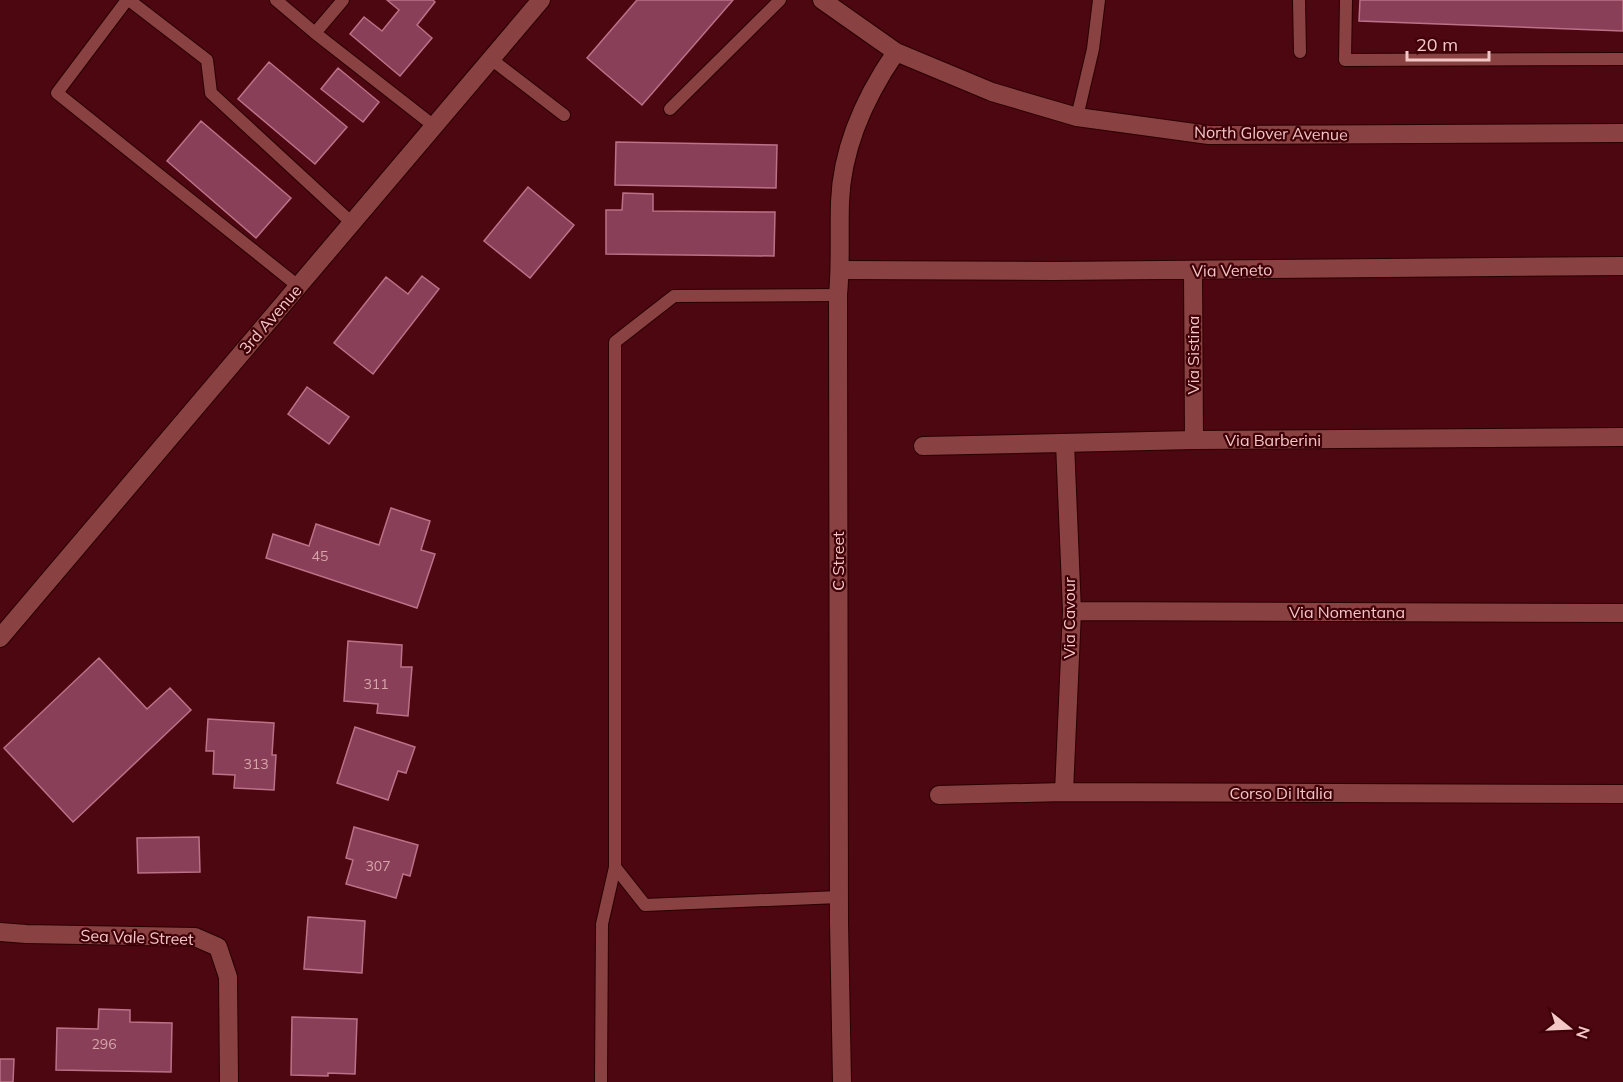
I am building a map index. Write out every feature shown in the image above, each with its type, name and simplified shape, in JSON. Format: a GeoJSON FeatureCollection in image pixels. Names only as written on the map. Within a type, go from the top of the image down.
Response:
{"type":"FeatureCollection","features":[{"type":"Feature","properties":{"kind":"street","name":"3rd Avenue"},"geometry":{"type":"LineString","coordinates":[[0,638],[541,0]]}},
{"type":"Feature","properties":{"kind":"street","name":"North Glover Avenue"},"geometry":{"type":"LineString","coordinates":[[822,0],[896,52],[992,92],[1077,117],[1209,135],[1623,133]]}},
{"type":"Feature","properties":{"kind":"street","name":"C Street"},"geometry":{"type":"LineString","coordinates":[[842,1082],[839,897],[838,295],[841,270],[840,201],[849,147],[868,97],[896,52]]}},
{"type":"Feature","properties":{"kind":"street","name":"Via Veneto"},"geometry":{"type":"LineString","coordinates":[[841,270],[1193,270],[1623,266]]}},
{"type":"Feature","properties":{"kind":"street","name":"Via Sistina"},"geometry":{"type":"LineString","coordinates":[[1193,270],[1194,440]]}},
{"type":"Feature","properties":{"kind":"street","name":"Via Barberini"},"geometry":{"type":"LineString","coordinates":[[923,446],[1194,440],[1623,438]]}},
{"type":"Feature","properties":{"kind":"street","name":"Via Cavour"},"geometry":{"type":"LineString","coordinates":[[1064,792],[1071,611],[1065,443]]}},
{"type":"Feature","properties":{"kind":"street","name":"Via Nomentana"},"geometry":{"type":"LineString","coordinates":[[1071,611],[1623,613]]}},
{"type":"Feature","properties":{"kind":"street","name":"Corso Di Italia"},"geometry":{"type":"LineString","coordinates":[[939,795],[1064,792],[1623,794]]}},
{"type":"Feature","properties":{"kind":"street","name":"Sea Vale Street"},"geometry":{"type":"LineString","coordinates":[[0,932],[195,937],[218,948],[228,977],[229,1082]]}},
{"type":"Feature","properties":{"kind":"street","name":"Sea Vale Street"},"geometry":{"type":"LineString","coordinates":[[0,942],[26,934]]}},
{"type":"Feature","properties":{"kind":"lane"},"geometry":{"type":"LineString","coordinates":[[298,286],[57,93],[128,0],[207,60],[211,93],[352,223]]}},
{"type":"Feature","properties":{"kind":"lane"},"geometry":{"type":"LineString","coordinates":[[276,0],[434,126]]}},
{"type":"Feature","properties":{"kind":"lane"},"geometry":{"type":"LineString","coordinates":[[315,33],[343,0]]}},
{"type":"Feature","properties":{"kind":"lane"},"geometry":{"type":"LineString","coordinates":[[670,109],[780,0]]}},
{"type":"Feature","properties":{"kind":"lane"},"geometry":{"type":"LineString","coordinates":[[1077,117],[1095,39],[1100,0]]}},
{"type":"Feature","properties":{"kind":"lane"},"geometry":{"type":"LineString","coordinates":[[1299,0],[1299,52]]}},
{"type":"Feature","properties":{"kind":"lane"},"geometry":{"type":"LineString","coordinates":[[1346,0],[1346,60],[1623,59]]}},
{"type":"Feature","properties":{"kind":"lane"},"geometry":{"type":"LineString","coordinates":[[490,58],[564,115]]}},
{"type":"Feature","properties":{"kind":"lane"},"geometry":{"type":"LineString","coordinates":[[601,1082],[602,924],[615,867],[615,342],[674,296],[838,295]]}},
{"type":"Feature","properties":{"kind":"lane"},"geometry":{"type":"LineString","coordinates":[[615,867],[645,904],[839,897]]}},
{"type":"Feature","properties":{"kind":"building"},"geometry":{"type":"Polygon","coordinates":[[[387,0],[433,0],[435,2],[417,25],[432,38],[400,76],[350,34],[364,17],[382,31],[399,10],[387,0]]]}},
{"type":"Feature","properties":{"kind":"building"},"geometry":{"type":"Polygon","coordinates":[[[637,0],[733,0],[642,105],[587,58],[637,0]]]}},
{"type":"Feature","properties":{"kind":"building"},"geometry":{"type":"Polygon","coordinates":[[[1360,0],[1623,0],[1623,31],[1359,21],[1360,0]]]}},
{"type":"Feature","properties":{"kind":"building"},"geometry":{"type":"Polygon","coordinates":[[[269,62],[347,127],[315,164],[238,99],[269,62]]]}},
{"type":"Feature","properties":{"kind":"building"},"geometry":{"type":"Polygon","coordinates":[[[338,68],[379,102],[363,122],[321,89],[338,68]]]}},
{"type":"Feature","properties":{"kind":"building"},"geometry":{"type":"Polygon","coordinates":[[[201,121],[291,198],[256,238],[167,161],[201,121]]]}},
{"type":"Feature","properties":{"kind":"building"},"geometry":{"type":"Polygon","coordinates":[[[616,142],[777,145],[776,188],[615,185],[616,142]]]}},
{"type":"Feature","properties":{"kind":"building"},"geometry":{"type":"Polygon","coordinates":[[[528,187],[574,225],[530,278],[484,241],[528,187]]]}},
{"type":"Feature","properties":{"kind":"building"},"geometry":{"type":"Polygon","coordinates":[[[623,193],[653,194],[653,211],[775,212],[774,256],[606,254],[606,210],[622,210],[623,193]]]}},
{"type":"Feature","properties":{"kind":"building"},"geometry":{"type":"Polygon","coordinates":[[[422,276],[439,289],[373,374],[334,343],[386,277],[408,294],[422,276]]]}},
{"type":"Feature","properties":{"kind":"building"},"geometry":{"type":"Polygon","coordinates":[[[307,387],[349,417],[329,444],[288,414],[307,387]]]}},
{"type":"Feature","properties":{"kind":"building"},"geometry":{"type":"Polygon","coordinates":[[[391,508],[430,521],[421,550],[435,554],[417,608],[266,558],[273,534],[309,546],[316,524],[379,545],[391,508]]]}},
{"type":"Feature","properties":{"kind":"building"},"geometry":{"type":"Polygon","coordinates":[[[348,641],[402,645],[401,667],[412,667],[408,716],[377,713],[378,704],[344,701],[348,641]]]}},
{"type":"Feature","properties":{"kind":"building"},"geometry":{"type":"Polygon","coordinates":[[[99,658],[147,709],[170,688],[191,710],[73,822],[4,748],[99,658]]]}},
{"type":"Feature","properties":{"kind":"building"},"geometry":{"type":"Polygon","coordinates":[[[208,719],[274,723],[272,755],[276,755],[274,790],[234,788],[235,775],[213,774],[214,751],[206,751],[208,719]]]}},
{"type":"Feature","properties":{"kind":"building"},"geometry":{"type":"Polygon","coordinates":[[[355,727],[415,747],[406,773],[398,771],[388,800],[337,783],[355,727]]]}},
{"type":"Feature","properties":{"kind":"building"},"geometry":{"type":"Polygon","coordinates":[[[354,827],[418,845],[410,876],[403,874],[396,898],[346,884],[353,860],[346,858],[354,827]]]}},
{"type":"Feature","properties":{"kind":"building"},"geometry":{"type":"Polygon","coordinates":[[[199,837],[200,872],[138,873],[137,838],[199,837]]]}},
{"type":"Feature","properties":{"kind":"building"},"geometry":{"type":"Polygon","coordinates":[[[308,917],[365,921],[362,973],[304,969],[308,917]]]}},
{"type":"Feature","properties":{"kind":"building"},"geometry":{"type":"Polygon","coordinates":[[[99,1009],[130,1010],[130,1022],[172,1023],[171,1072],[56,1070],[57,1028],[98,1029],[99,1009]]]}},
{"type":"Feature","properties":{"kind":"building"},"geometry":{"type":"Polygon","coordinates":[[[292,1017],[357,1019],[355,1074],[291,1075],[292,1017]]]}},
{"type":"Feature","properties":{"kind":"building"},"geometry":{"type":"Polygon","coordinates":[[[0,1059],[14,1059],[13,1082],[0,1082],[0,1059]]]}}]}
